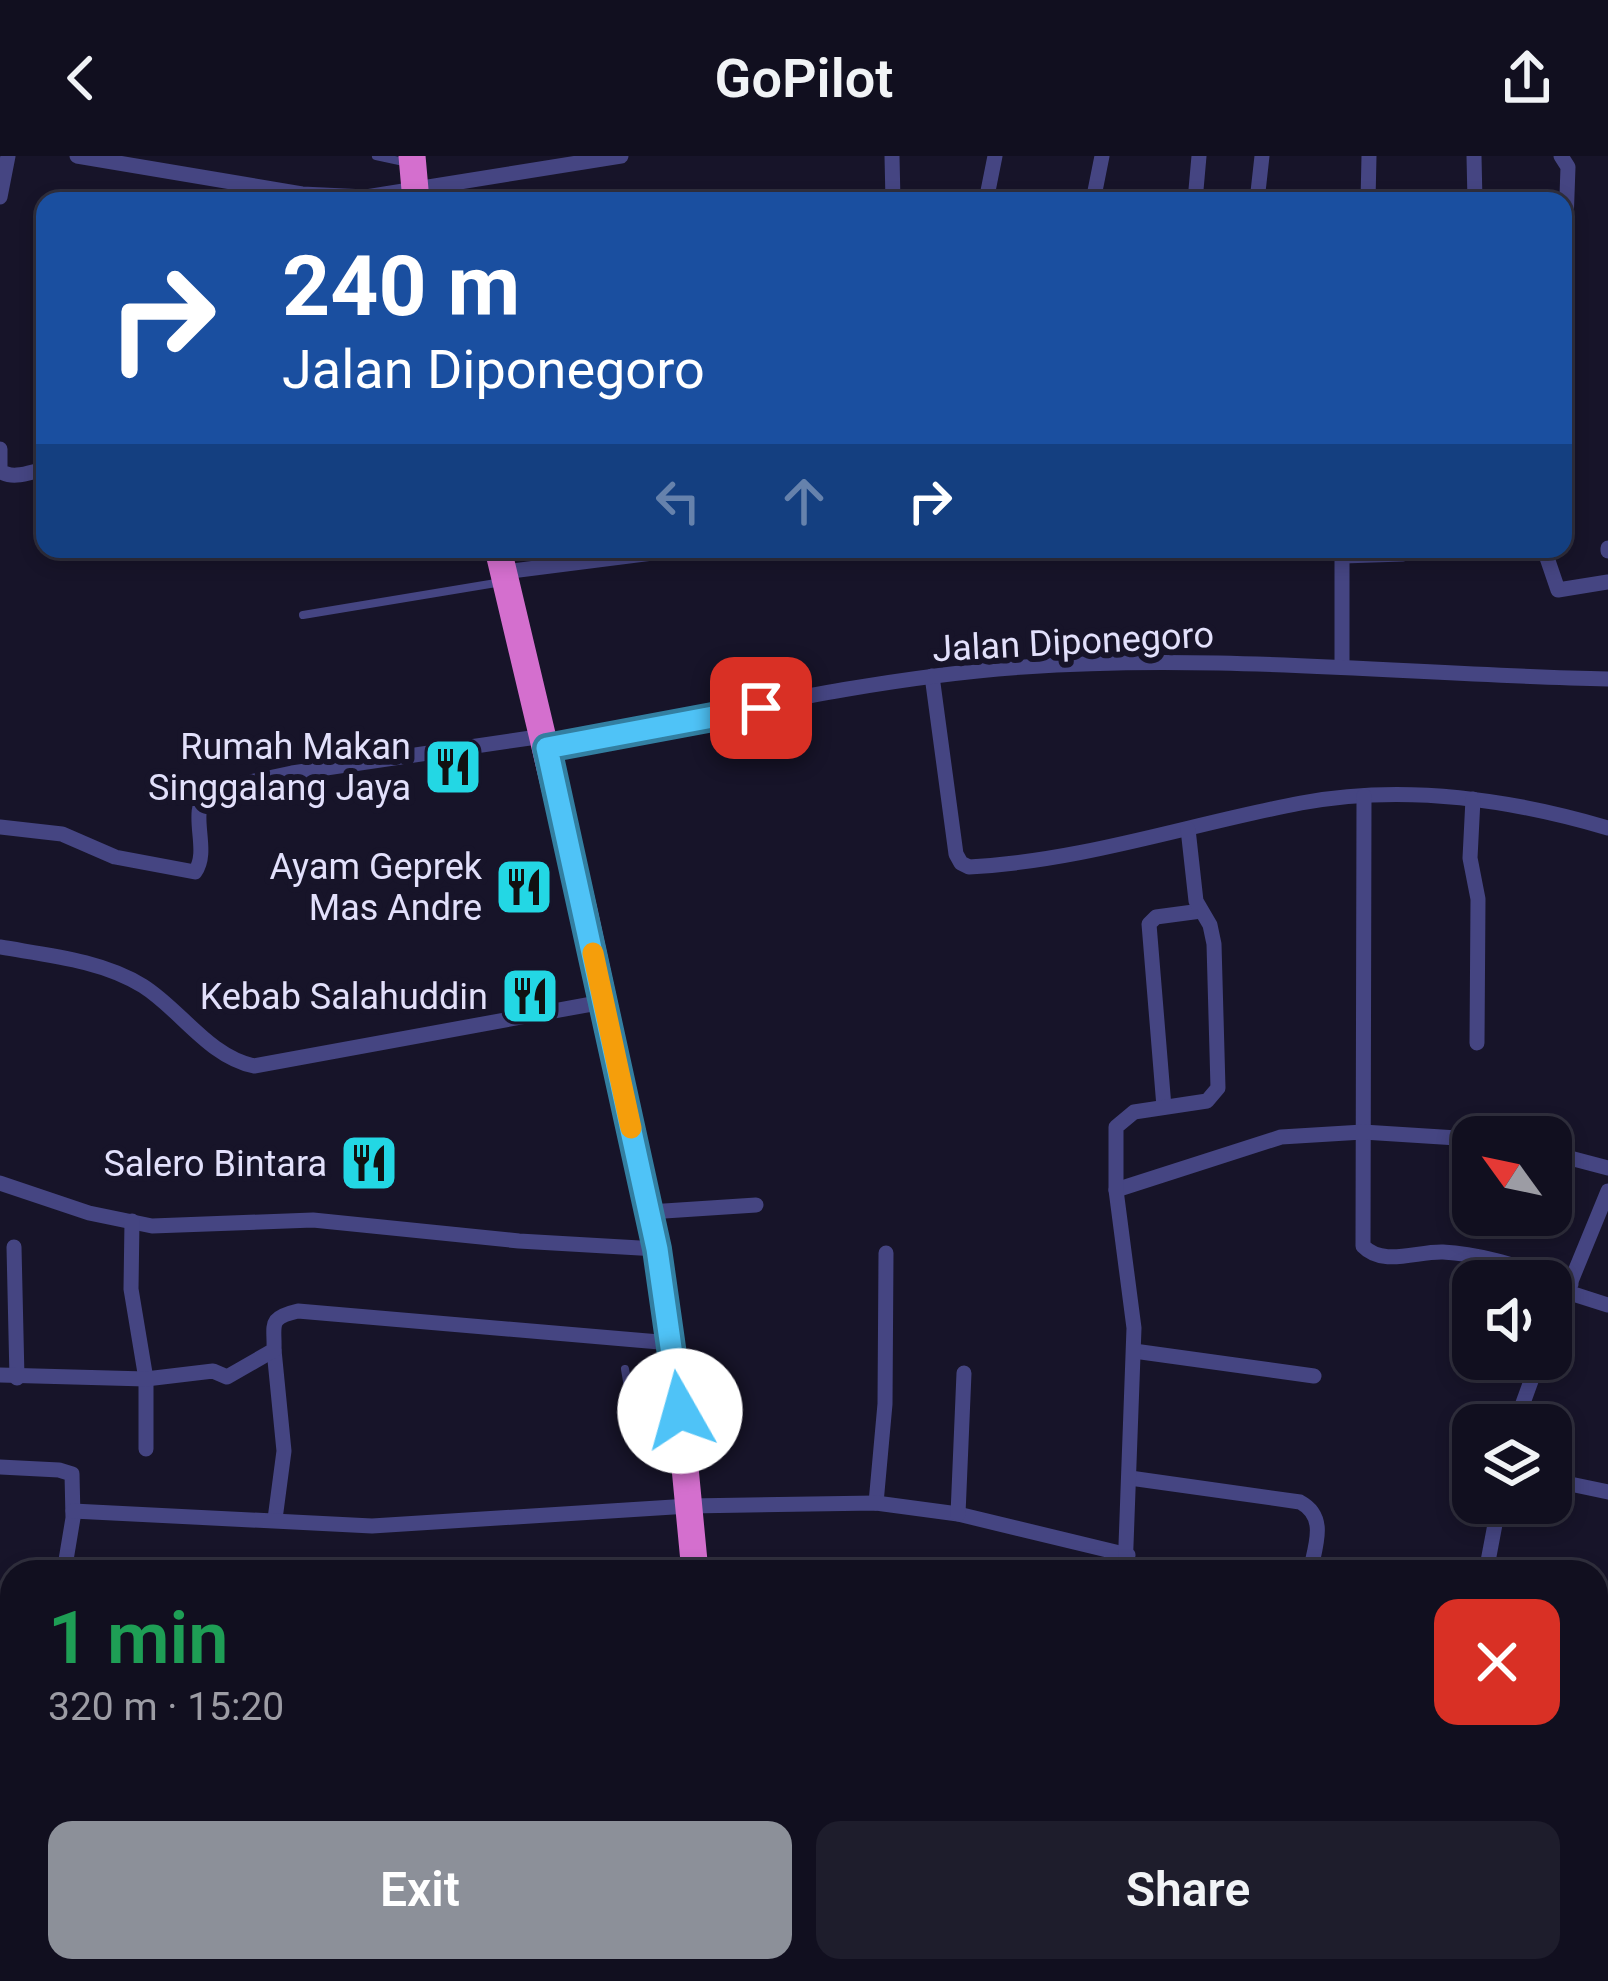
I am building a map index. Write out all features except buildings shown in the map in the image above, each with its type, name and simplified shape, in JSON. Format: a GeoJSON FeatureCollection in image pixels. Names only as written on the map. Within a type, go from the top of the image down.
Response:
{"type":"FeatureCollection","features":[{"type":"Feature","properties":{"kind":"highway"},"geometry":{"type":"LineString","coordinates":[[502,568],[546,742],[657,1249],[680,1411],[694,1560]]}},
{"type":"Feature","properties":{"kind":"street"},"geometry":{"type":"LineString","coordinates":[[0,196],[8,156]]}},
{"type":"Feature","properties":{"kind":"street"},"geometry":{"type":"LineString","coordinates":[[77,156],[270,192]]}},
{"type":"Feature","properties":{"kind":"street"},"geometry":{"type":"LineString","coordinates":[[379,192],[414,178],[621,156]]}},
{"type":"Feature","properties":{"kind":"street"},"geometry":{"type":"LineString","coordinates":[[892,156],[892,192]]}},
{"type":"Feature","properties":{"kind":"street"},"geometry":{"type":"LineString","coordinates":[[988,192],[994,156]]}},
{"type":"Feature","properties":{"kind":"street"},"geometry":{"type":"LineString","coordinates":[[1095,192],[1102,156]]}},
{"type":"Feature","properties":{"kind":"street"},"geometry":{"type":"LineString","coordinates":[[1196,192],[1199,156]]}},
{"type":"Feature","properties":{"kind":"street"},"geometry":{"type":"LineString","coordinates":[[1259,192],[1262,156]]}},
{"type":"Feature","properties":{"kind":"street"},"geometry":{"type":"LineString","coordinates":[[1368,192],[1369,156]]}},
{"type":"Feature","properties":{"kind":"street"},"geometry":{"type":"LineString","coordinates":[[1474,156],[1474,192]]}},
{"type":"Feature","properties":{"kind":"street"},"geometry":{"type":"LineString","coordinates":[[1561,156],[1568,167],[1567,192]]}},
{"type":"Feature","properties":{"kind":"street"},"geometry":{"type":"LineString","coordinates":[[0,449],[4,474],[36,471]]}},
{"type":"Feature","properties":{"kind":"street"},"geometry":{"type":"LineString","coordinates":[[502,568],[598,558]]}},
{"type":"Feature","properties":{"kind":"street"},"geometry":{"type":"LineString","coordinates":[[1342,558],[1342,668]]}},
{"type":"Feature","properties":{"kind":"street"},"geometry":{"type":"LineString","coordinates":[[1547,558],[1558,590],[1608,582]]}},
{"type":"Feature","properties":{"kind":"street","name":"Jalan Diponegoro"},"geometry":{"type":"LineString","coordinates":[[0,826],[62,834],[115,857],[195,872],[200,864],[199,806],[208,791],[361,761],[546,742],[932,676],[1106,664],[1608,680]]}},
{"type":"Feature","properties":{"kind":"street"},"geometry":{"type":"LineString","coordinates":[[932,676],[956,854],[969,867],[1041,862],[1304,802],[1364,796],[1473,799],[1547,810],[1608,828]]}},
{"type":"Feature","properties":{"kind":"street"},"geometry":{"type":"LineString","coordinates":[[1364,796],[1363,1246],[1379,1257],[1439,1252],[1482,1260]]}},
{"type":"Feature","properties":{"kind":"street"},"geometry":{"type":"LineString","coordinates":[[1473,799],[1470,858],[1478,899],[1477,1043]]}},
{"type":"Feature","properties":{"kind":"street"},"geometry":{"type":"LineString","coordinates":[[1127,1560],[1133,1306],[1116,1190],[1115,1135],[1120,1120],[1134,1112],[1208,1101],[1218,1088],[1214,944],[1194,891],[1188,829]]}},
{"type":"Feature","properties":{"kind":"street"},"geometry":{"type":"LineString","coordinates":[[1164,1107],[1149,924],[1156,917],[1201,911]]}},
{"type":"Feature","properties":{"kind":"street"},"geometry":{"type":"LineString","coordinates":[[0,946],[132,979],[220,1053],[254,1066],[603,1002]]}},
{"type":"Feature","properties":{"kind":"street"},"geometry":{"type":"LineString","coordinates":[[1116,1190],[1282,1137],[1364,1132],[1452,1138]]}},
{"type":"Feature","properties":{"kind":"street"},"geometry":{"type":"LineString","coordinates":[[1572,1159],[1608,1168]]}},
{"type":"Feature","properties":{"kind":"street"},"geometry":{"type":"LineString","coordinates":[[0,1184],[89,1213],[152,1226],[314,1220],[657,1249]]}},
{"type":"Feature","properties":{"kind":"street"},"geometry":{"type":"LineString","coordinates":[[1572,1281],[1608,1191]]}},
{"type":"Feature","properties":{"kind":"street"},"geometry":{"type":"LineString","coordinates":[[649,1212],[756,1205]]}},
{"type":"Feature","properties":{"kind":"street"},"geometry":{"type":"LineString","coordinates":[[132,1221],[131,1289],[146,1379],[146,1449]]}},
{"type":"Feature","properties":{"kind":"street"},"geometry":{"type":"LineString","coordinates":[[14,1247],[8,1377],[146,1379],[213,1371],[227,1377],[274,1350]]}},
{"type":"Feature","properties":{"kind":"street"},"geometry":{"type":"LineString","coordinates":[[876,1503],[886,1404],[886,1253]]}},
{"type":"Feature","properties":{"kind":"street"},"geometry":{"type":"LineString","coordinates":[[1572,1289],[1608,1305]]}},
{"type":"Feature","properties":{"kind":"street"},"geometry":{"type":"LineString","coordinates":[[275,1519],[284,1451],[271,1329],[275,1321],[298,1311],[671,1343]]}},
{"type":"Feature","properties":{"kind":"street"},"geometry":{"type":"LineString","coordinates":[[1134,1351],[1314,1376]]}},
{"type":"Feature","properties":{"kind":"street"},"geometry":{"type":"LineString","coordinates":[[958,1514],[964,1373]]}},
{"type":"Feature","properties":{"kind":"street"},"geometry":{"type":"LineString","coordinates":[[0,1467],[72,1474],[74,1511],[66,1560]]}},
{"type":"Feature","properties":{"kind":"street"},"geometry":{"type":"LineString","coordinates":[[1130,1478],[1300,1502],[1319,1521],[1312,1560]]}},
{"type":"Feature","properties":{"kind":"street"},"geometry":{"type":"LineString","coordinates":[[1572,1484],[1608,1492]]}},
{"type":"Feature","properties":{"kind":"street"},"geometry":{"type":"LineString","coordinates":[[74,1511],[372,1526],[689,1506],[876,1503],[958,1514],[1117,1560]]}},
{"type":"Feature","properties":{"kind":"street"},"geometry":{"type":"LineString","coordinates":[[1488,1560],[1495,1524]]}},
{"type":"Feature","properties":{"kind":"lane"},"geometry":{"type":"LineString","coordinates":[[376,156],[414,178]]}},
{"type":"Feature","properties":{"kind":"lane"},"geometry":{"type":"LineString","coordinates":[[303,615],[502,568]]}},
{"type":"Feature","properties":{"kind":"lane"},"geometry":{"type":"LineString","coordinates":[[625,1369],[637,1442]]}},
{"type":"Feature","properties":{"kind":"lane"},"geometry":{"type":"LineString","coordinates":[[632,1409],[680,1411]]}},
{"type":"Feature","properties":{"kind":"slow traffic"},"geometry":{"type":"LineString","coordinates":[[593,953],[631,1128]]}},
{"type":"Feature","properties":{"kind":"place","name":"Rumah Makan Singgalang Jaya"},"geometry":{"type":"Point","coordinates":[453,767]}},
{"type":"Feature","properties":{"kind":"place","name":"Ayam Geprek Mas Andre"},"geometry":{"type":"Point","coordinates":[524,887]}},
{"type":"Feature","properties":{"kind":"place","name":"Kebab Salahuddin"},"geometry":{"type":"Point","coordinates":[530,996]}},
{"type":"Feature","properties":{"kind":"place","name":"Salero Bintara"},"geometry":{"type":"Point","coordinates":[369,1163]}},
{"type":"Feature","properties":{"kind":"route"},"geometry":{"type":"LineString","coordinates":[[680,1411],[657,1249],[547,748],[761,708]]}}]}
